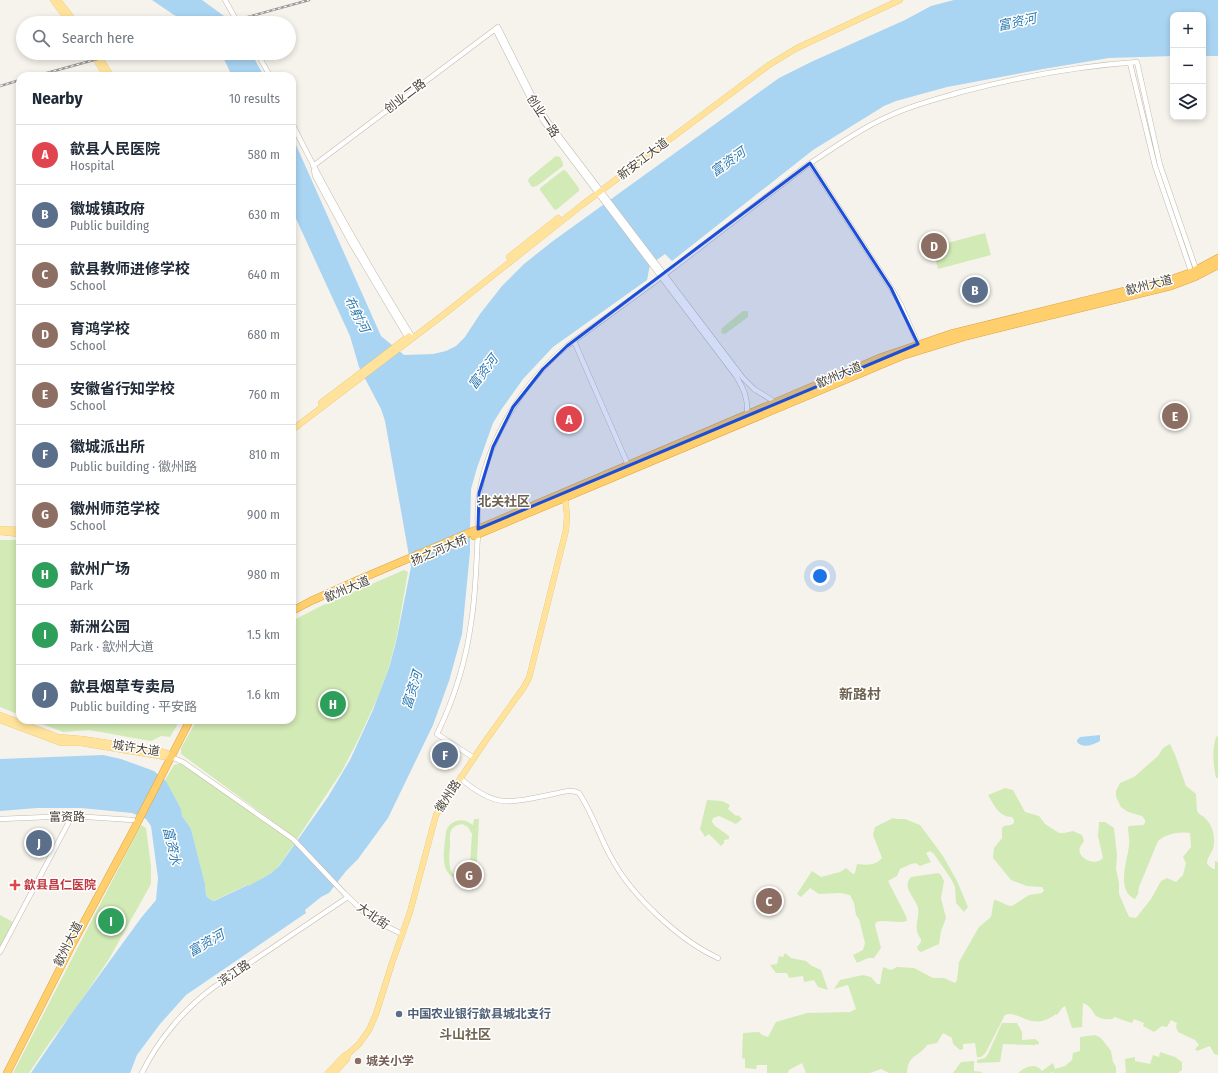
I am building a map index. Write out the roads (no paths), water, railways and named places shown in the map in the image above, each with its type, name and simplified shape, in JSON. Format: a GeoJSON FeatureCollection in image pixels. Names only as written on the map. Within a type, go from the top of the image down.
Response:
{"type":"FeatureCollection","features":[{"type":"Feature","properties":{"kind":"highway","name":"歙州大道"},"geometry":{"type":"LineString","coordinates":[[476,533],[628,465],[775,402],[918,344],[967,330],[1195,274],[1218,258]]}},
{"type":"Feature","properties":{"kind":"highway","name":"歙州大道"},"geometry":{"type":"LineString","coordinates":[[476,533],[565,498],[902,356],[967,336],[1163,288],[1218,265]]}},
{"type":"Feature","properties":{"kind":"highway","name":"扬之河大桥"},"geometry":{"type":"LineString","coordinates":[[403,563],[476,533]]}},
{"type":"Feature","properties":{"kind":"highway","name":"歙州大道"},"geometry":{"type":"LineString","coordinates":[[296,609],[311,601],[403,563]]}},
{"type":"Feature","properties":{"kind":"highway","name":"歙州大道"},"geometry":{"type":"LineString","coordinates":[[296,613],[403,563]]}},
{"type":"Feature","properties":{"kind":"highway"},"geometry":{"type":"LineString","coordinates":[[136,818],[183,724]]}},
{"type":"Feature","properties":{"kind":"highway"},"geometry":{"type":"LineString","coordinates":[[168,755],[187,724]]}},
{"type":"Feature","properties":{"kind":"highway","name":"歙州大道"},"geometry":{"type":"LineString","coordinates":[[2,1073],[70,938],[136,818]]}},
{"type":"Feature","properties":{"kind":"highway","name":"歙州大道"},"geometry":{"type":"LineString","coordinates":[[7,1073],[136,818]]}},
{"type":"Feature","properties":{"kind":"main road"},"geometry":{"type":"LineString","coordinates":[[53,0],[65,16]]}},
{"type":"Feature","properties":{"kind":"main road"},"geometry":{"type":"LineString","coordinates":[[58,0],[71,16]]}},
{"type":"Feature","properties":{"kind":"main road","name":"新安江大道"},"geometry":{"type":"LineString","coordinates":[[358,377],[773,58],[795,45],[890,0]]}},
{"type":"Feature","properties":{"kind":"main road","name":"新安江大道"},"geometry":{"type":"LineString","coordinates":[[599,192],[781,57],[797,48],[900,0]]}},
{"type":"Feature","properties":{"kind":"main road"},"geometry":{"type":"LineString","coordinates":[[96,60],[104,72]]}},
{"type":"Feature","properties":{"kind":"main road"},"geometry":{"type":"LineString","coordinates":[[101,60],[109,72]]}},
{"type":"Feature","properties":{"kind":"main road"},"geometry":{"type":"LineString","coordinates":[[296,422],[358,377]]}},
{"type":"Feature","properties":{"kind":"main road"},"geometry":{"type":"LineString","coordinates":[[296,427],[358,377]]}},
{"type":"Feature","properties":{"kind":"main road","name":"徽州路"},"geometry":{"type":"LineString","coordinates":[[328,1073],[344,1056],[359,1044],[371,1026],[410,912],[434,818],[460,778],[524,687],[531,674],[566,530],[567,515],[565,498]]}},
{"type":"Feature","properties":{"kind":"main road"},"geometry":{"type":"LineString","coordinates":[[0,528],[16,530]]}},
{"type":"Feature","properties":{"kind":"main road"},"geometry":{"type":"LineString","coordinates":[[0,532],[16,534]]}},
{"type":"Feature","properties":{"kind":"main road","name":"城许大道"},"geometry":{"type":"LineString","coordinates":[[0,715],[16,721]]}},
{"type":"Feature","properties":{"kind":"main road","name":"城许大道"},"geometry":{"type":"LineString","coordinates":[[0,720],[61,742],[81,743],[168,755]]}},
{"type":"Feature","properties":{"kind":"main road","name":"城许大道"},"geometry":{"type":"LineString","coordinates":[[24,724],[58,737],[82,739],[168,755]]}},
{"type":"Feature","properties":{"kind":"main road","name":"徽州路"},"geometry":{"type":"LineString","coordinates":[[334,1073],[347,1059],[348,1054]]}},
{"type":"Feature","properties":{"kind":"street"},"geometry":{"type":"LineString","coordinates":[[225,0],[234,16]]}},
{"type":"Feature","properties":{"kind":"street","name":"创业一路"},"geometry":{"type":"LineString","coordinates":[[496,28],[547,120],[599,192],[663,276]]}},
{"type":"Feature","properties":{"kind":"street","name":"创业二路"},"geometry":{"type":"LineString","coordinates":[[313,166],[496,28]]}},
{"type":"Feature","properties":{"kind":"street"},"geometry":{"type":"LineString","coordinates":[[260,60],[268,72]]}},
{"type":"Feature","properties":{"kind":"street"},"geometry":{"type":"LineString","coordinates":[[474,758],[437,734],[457,683],[470,634],[473,608],[476,512],[479,493],[490,455],[513,407],[531,383],[552,360],[574,341],[663,276],[810,163],[876,122],[912,106],[963,92],[1024,78],[1086,67],[1137,62],[1160,165],[1195,274]]}},
{"type":"Feature","properties":{"kind":"street"},"geometry":{"type":"LineString","coordinates":[[1130,63],[1155,166],[1195,274]]}},
{"type":"Feature","properties":{"kind":"street"},"geometry":{"type":"LineString","coordinates":[[296,131],[313,166],[353,239],[410,338]]}},
{"type":"Feature","properties":{"kind":"street"},"geometry":{"type":"LineString","coordinates":[[810,163],[891,288],[901,305],[918,344]]}},
{"type":"Feature","properties":{"kind":"street"},"geometry":{"type":"LineString","coordinates":[[663,276],[743,378],[754,389],[775,402]]}},
{"type":"Feature","properties":{"kind":"street"},"geometry":{"type":"LineString","coordinates":[[663,276],[746,392],[748,405],[747,414]]}},
{"type":"Feature","properties":{"kind":"street"},"geometry":{"type":"LineString","coordinates":[[574,341],[628,465]]}},
{"type":"Feature","properties":{"kind":"street","name":"大北街"},"geometry":{"type":"LineString","coordinates":[[168,755],[183,762],[293,839],[346,896],[370,917],[402,934]]}},
{"type":"Feature","properties":{"kind":"street"},"geometry":{"type":"LineString","coordinates":[[460,778],[482,795],[496,801],[515,801],[570,791],[580,794],[612,859],[634,892],[686,939],[718,958]]}},
{"type":"Feature","properties":{"kind":"street"},"geometry":{"type":"LineString","coordinates":[[0,952],[72,816]]}},
{"type":"Feature","properties":{"kind":"street","name":"富资路"},"geometry":{"type":"LineString","coordinates":[[0,819],[72,816],[136,818]]}},
{"type":"Feature","properties":{"kind":"street","name":"滨江路"},"geometry":{"type":"LineString","coordinates":[[142,1073],[154,1051],[163,1039],[192,1005],[200,998],[346,896]]}},
{"type":"Feature","properties":{"kind":"water"},"geometry":{"type":"Polygon","coordinates":[[[152,0],[202,0],[224,16],[176,16],[152,0]]]}},
{"type":"Feature","properties":{"kind":"water"},"geometry":{"type":"Polygon","coordinates":[[[954,0],[1218,0],[1218,56],[1206,56],[1206,12],[1170,12],[1170,56],[1109,58],[1043,69],[947,87],[896,101],[884,106],[813,150],[672,261],[665,254],[650,265],[647,280],[553,347],[523,379],[501,410],[493,423],[477,468],[471,489],[470,552],[462,634],[449,681],[433,725],[388,818],[358,859],[346,871],[329,893],[321,897],[305,910],[306,913],[186,995],[160,1024],[137,1055],[130,1073],[31,1073],[69,1017],[141,918],[156,900],[158,878],[151,826],[146,819],[132,813],[81,808],[37,808],[0,811],[0,759],[103,755],[121,759],[154,771],[166,781],[181,809],[182,816],[191,829],[205,884],[206,896],[214,901],[248,885],[249,886],[269,874],[280,865],[328,797],[350,760],[373,710],[389,668],[396,642],[411,567],[385,421],[381,409],[359,367],[350,336],[296,219],[296,145],[381,336],[404,355],[433,354],[446,351],[456,346],[465,337],[480,314],[502,286],[524,264],[553,241],[779,78],[905,20],[931,6],[954,0]]]}},
{"type":"Feature","properties":{"kind":"water"},"geometry":{"type":"Polygon","coordinates":[[[224,60],[255,60],[262,72],[230,72],[224,60]]]}},
{"type":"Feature","properties":{"kind":"water"},"geometry":{"type":"Polygon","coordinates":[[[1100,735],[1100,741],[1091,745],[1085,746],[1077,742],[1080,737],[1100,735]]]}},
{"type":"Feature","properties":{"kind":"railway"},"geometry":{"type":"LineString","coordinates":[[251,16],[309,0]]}},
{"type":"Feature","properties":{"kind":"railway"},"geometry":{"type":"LineString","coordinates":[[50,72],[94,60]]}},
{"type":"Feature","properties":{"kind":"railway"},"geometry":{"type":"LineString","coordinates":[[0,86],[16,81]]}},
{"type":"Feature","properties":{"kind":"place","name":"育鸿学校"},"geometry":{"type":"Point","coordinates":[934,246]}},
{"type":"Feature","properties":{"kind":"place","name":"徽城镇政府"},"geometry":{"type":"Point","coordinates":[975,290]}},
{"type":"Feature","properties":{"kind":"place","name":"安徽省行知学校"},"geometry":{"type":"Point","coordinates":[1175,416]}},
{"type":"Feature","properties":{"kind":"place","name":"歙县人民医院"},"geometry":{"type":"Point","coordinates":[569,419]}},
{"type":"Feature","properties":{"kind":"place","name":"歙州广场"},"geometry":{"type":"Point","coordinates":[333,704]}},
{"type":"Feature","properties":{"kind":"place","name":"徽城派出所"},"geometry":{"type":"Point","coordinates":[445,755]}},
{"type":"Feature","properties":{"kind":"place","name":"歙县烟草专卖局"},"geometry":{"type":"Point","coordinates":[39,843]}},
{"type":"Feature","properties":{"kind":"place","name":"徽州师范学校"},"geometry":{"type":"Point","coordinates":[469,875]}},
{"type":"Feature","properties":{"kind":"place","name":"歙县昌仁医院"},"geometry":{"type":"Point","coordinates":[15,885]}},
{"type":"Feature","properties":{"kind":"place","name":"歙县教师进修学校"},"geometry":{"type":"Point","coordinates":[769,901]}},
{"type":"Feature","properties":{"kind":"place","name":"新洲公园"},"geometry":{"type":"Point","coordinates":[111,921]}},
{"type":"Feature","properties":{"kind":"place","name":"中国农业银行歙县城北支行"},"geometry":{"type":"Point","coordinates":[399,1014]}},
{"type":"Feature","properties":{"kind":"place","name":"城关小学"},"geometry":{"type":"Point","coordinates":[358,1061]}},
{"type":"Feature","properties":{"kind":"district","name":"北关社区"},"geometry":{"type":"Point","coordinates":[504,501]}},
{"type":"Feature","properties":{"kind":"district","name":"新路村"},"geometry":{"type":"Point","coordinates":[860,694]}},
{"type":"Feature","properties":{"kind":"district","name":"斗山社区"},"geometry":{"type":"Point","coordinates":[465,1034]}},
{"type":"Feature","properties":{"kind":"water label","name":"富资河"},"geometry":{"type":"Point","coordinates":[1017,22]}},
{"type":"Feature","properties":{"kind":"water label","name":"富资河"},"geometry":{"type":"Point","coordinates":[728,162]}},
{"type":"Feature","properties":{"kind":"water label","name":"布射河"},"geometry":{"type":"Point","coordinates":[357,314]}},
{"type":"Feature","properties":{"kind":"water label","name":"富资河"},"geometry":{"type":"Point","coordinates":[483,372]}},
{"type":"Feature","properties":{"kind":"water label","name":"富资河"},"geometry":{"type":"Point","coordinates":[412,690]}},
{"type":"Feature","properties":{"kind":"water label","name":"富资水"},"geometry":{"type":"Point","coordinates":[172,846]}},
{"type":"Feature","properties":{"kind":"water label","name":"富资河"},"geometry":{"type":"Point","coordinates":[206,943]}}]}
